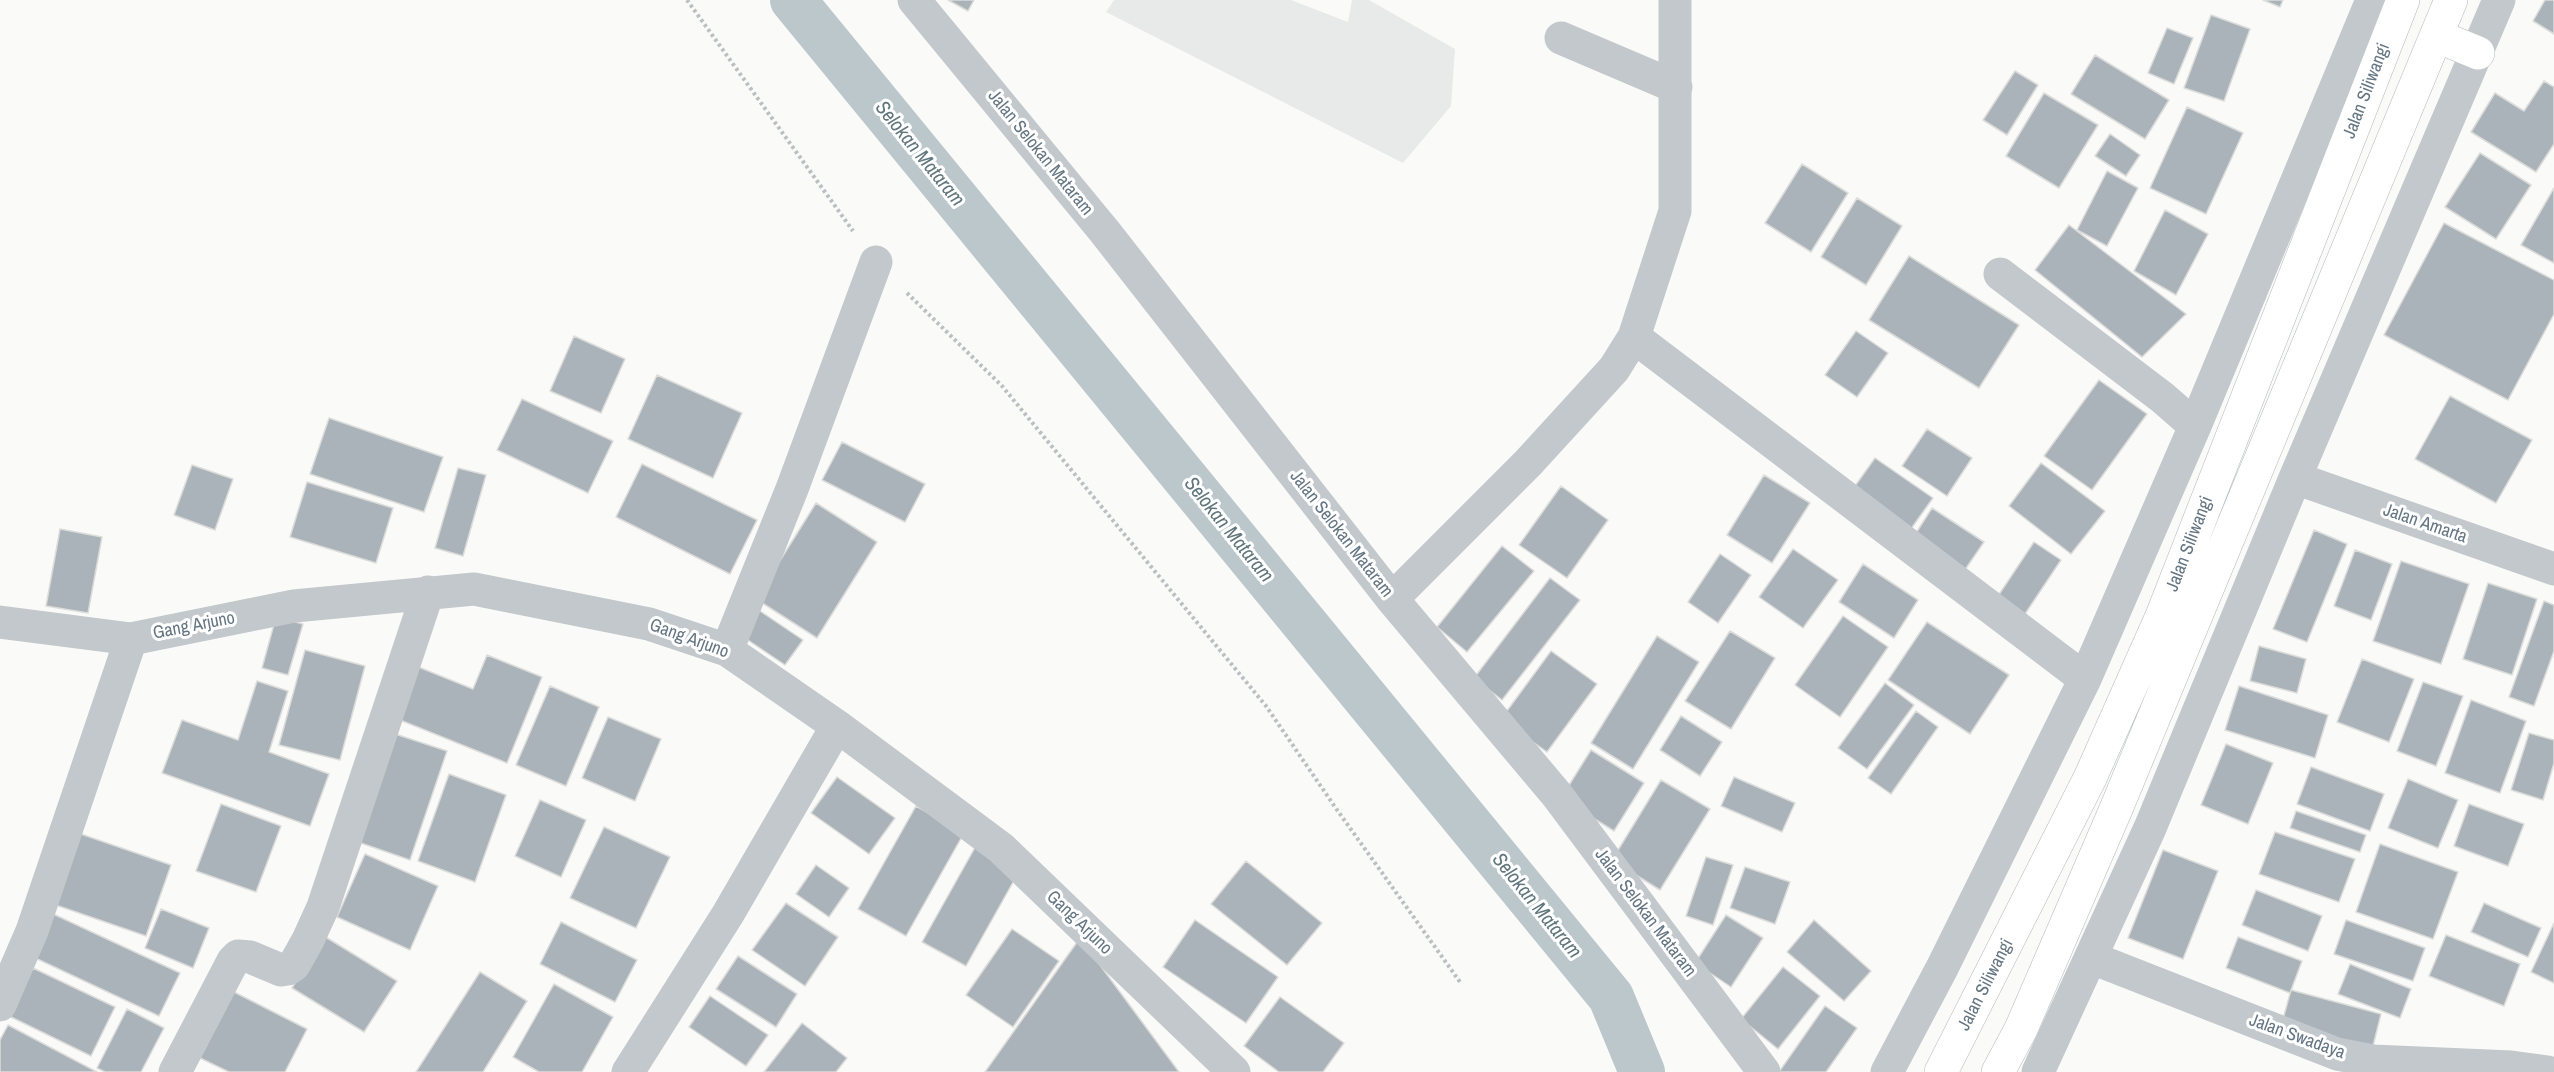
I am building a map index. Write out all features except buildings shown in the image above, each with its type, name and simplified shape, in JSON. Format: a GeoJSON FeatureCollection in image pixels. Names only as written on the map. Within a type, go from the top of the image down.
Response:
{"type":"FeatureCollection","features":[{"type":"Feature","properties":{"kind":"highway","name":"Jalan Siliwangi"},"geometry":{"type":"LineString","coordinates":[[1998,1072],[2021,1029],[2121,798],[2451,0]]}},
{"type":"Feature","properties":{"kind":"highway","name":"Jalan Siliwangi"},"geometry":{"type":"LineString","coordinates":[[1941,1072],[2090,778],[2163,616],[2392,1]]}},
{"type":"Feature","properties":{"kind":"highway"},"geometry":{"type":"LineString","coordinates":[[2437,36],[2478,53]]}},
{"type":"Feature","properties":{"kind":"street","name":"Jalan Selokan Mataram"},"geometry":{"type":"LineString","coordinates":[[914,0],[1104,232],[1392,599],[1557,795],[1764,1072]]}},
{"type":"Feature","properties":{"kind":"street"},"geometry":{"type":"LineString","coordinates":[[1392,599],[1528,463],[1614,369],[1634,337],[1675,211],[1675,0]]}},
{"type":"Feature","properties":{"kind":"street"},"geometry":{"type":"LineString","coordinates":[[2038,1072],[2092,958],[2154,817],[2295,478],[2499,0]]}},
{"type":"Feature","properties":{"kind":"street"},"geometry":{"type":"LineString","coordinates":[[1887,1072],[1942,968],[2085,679],[2195,426],[2392,1]]}},
{"type":"Feature","properties":{"kind":"street"},"geometry":{"type":"LineString","coordinates":[[1561,38],[1676,87]]}},
{"type":"Feature","properties":{"kind":"street"},"geometry":{"type":"LineString","coordinates":[[727,650],[792,489],[876,262]]}},
{"type":"Feature","properties":{"kind":"street"},"geometry":{"type":"LineString","coordinates":[[2000,274],[2163,398],[2195,426]]}},
{"type":"Feature","properties":{"kind":"street"},"geometry":{"type":"LineString","coordinates":[[1634,337],[2085,679]]}},
{"type":"Feature","properties":{"kind":"street","name":"Jalan Amarta"},"geometry":{"type":"LineString","coordinates":[[2295,478],[2554,569]]}},
{"type":"Feature","properties":{"kind":"street","name":"Gang Arjuno"},"geometry":{"type":"LineString","coordinates":[[0,622],[131,639],[294,606],[474,589],[649,624],[727,650],[837,726],[1001,848],[1234,1072]]}},
{"type":"Feature","properties":{"kind":"street"},"geometry":{"type":"LineString","coordinates":[[175,1072],[233,961],[238,956],[250,957],[281,970],[288,969],[294,965],[308,940],[323,907],[428,592]]}},
{"type":"Feature","properties":{"kind":"street"},"geometry":{"type":"LineString","coordinates":[[0,1005],[32,931],[131,639]]}},
{"type":"Feature","properties":{"kind":"street"},"geometry":{"type":"LineString","coordinates":[[628,1072],[728,914],[837,726]]}},
{"type":"Feature","properties":{"kind":"street","name":"Jalan Swadaya"},"geometry":{"type":"LineString","coordinates":[[2092,958],[2337,1054],[2373,1061],[2548,1072]]}},
{"type":"Feature","properties":{"kind":"path"},"geometry":{"type":"LineString","coordinates":[[687,0],[876,262],[1002,386],[1266,706],[1460,982]]}},
{"type":"Feature","properties":{"kind":"shaded area"},"geometry":{"type":"Polygon","coordinates":[[[1114,0],[1291,0],[1348,22],[1352,0],[1369,0],[1455,49],[1451,106],[1403,163],[1106,12],[1114,0]]]}},
{"type":"Feature","properties":{"kind":"waterway","name":"Selokan Mataram"},"geometry":{"type":"LineString","coordinates":[[793,0],[1611,997],[1642,1072]]}}]}
